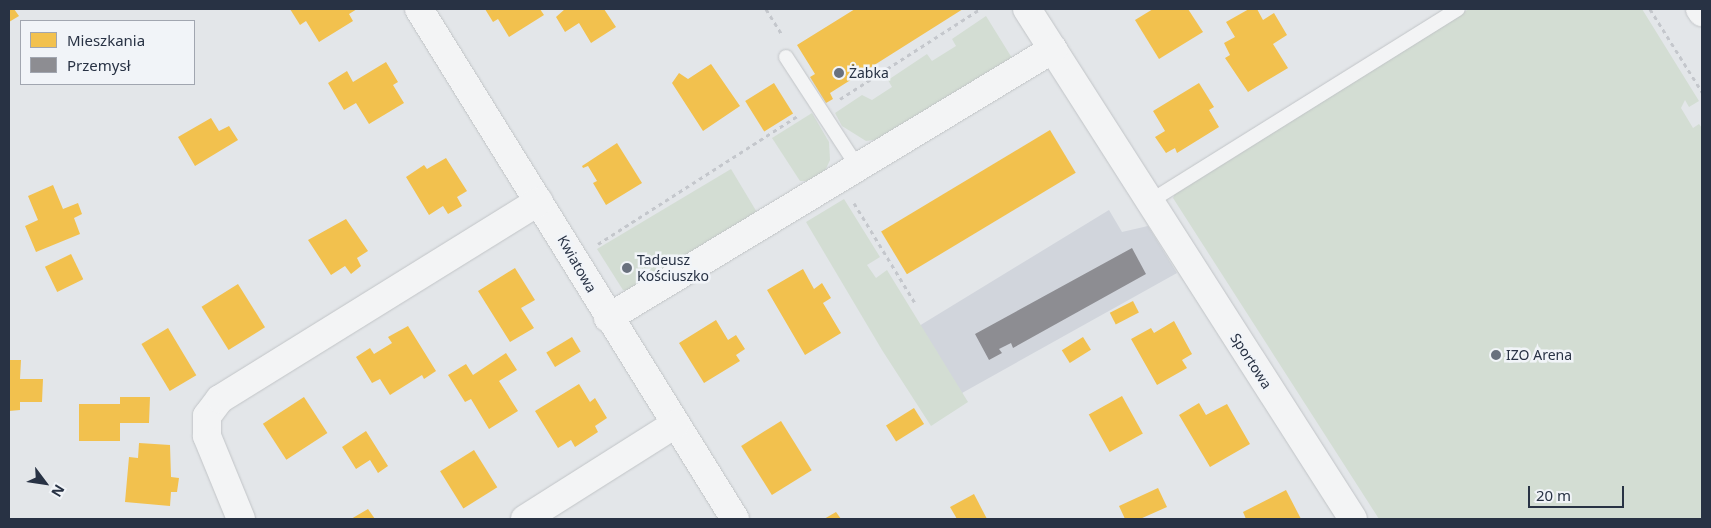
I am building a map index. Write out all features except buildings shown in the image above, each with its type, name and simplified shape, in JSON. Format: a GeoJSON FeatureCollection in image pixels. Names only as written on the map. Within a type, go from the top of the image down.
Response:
{"type":"FeatureCollection","features":[{"type":"Feature","properties":{"kind":"street","name":"Kwiatowa"},"geometry":{"type":"LineString","coordinates":[[419,9],[540,201],[608,318],[735,519]]}},
{"type":"Feature","properties":{"kind":"street","name":"Sportowa"},"geometry":{"type":"LineString","coordinates":[[1027,9],[1352,519]]}},
{"type":"Feature","properties":{"kind":"street"},"geometry":{"type":"LineString","coordinates":[[608,318],[1052,49]]}},
{"type":"Feature","properties":{"kind":"street"},"geometry":{"type":"LineString","coordinates":[[241,519],[207,436],[207,416],[220,399],[540,201]]}},
{"type":"Feature","properties":{"kind":"street"},"geometry":{"type":"LineString","coordinates":[[525,519],[675,424]]}},
{"type":"Feature","properties":{"kind":"lane"},"geometry":{"type":"LineString","coordinates":[[1150,202],[1458,9]]}},
{"type":"Feature","properties":{"kind":"lane"},"geometry":{"type":"LineString","coordinates":[[786,57],[857,166]]}},
{"type":"Feature","properties":{"kind":"path"},"geometry":{"type":"LineString","coordinates":[[766,9],[784,40],[786,57]]}},
{"type":"Feature","properties":{"kind":"path"},"geometry":{"type":"LineString","coordinates":[[591,248],[980,9]]}},
{"type":"Feature","properties":{"kind":"path"},"geometry":{"type":"LineString","coordinates":[[1650,9],[1702,92]]}},
{"type":"Feature","properties":{"kind":"path"},"geometry":{"type":"LineString","coordinates":[[852,200],[915,304]]}},
{"type":"Feature","properties":{"kind":"shaded area","name":"IZO Arena"},"geometry":{"type":"Polygon","coordinates":[[[1469,9],[1642,9],[1699,101],[1689,107],[1685,100],[1681,108],[1693,128],[1699,124],[1702,128],[1702,519],[1379,519],[1173,198],[1177,188],[1469,9]]]}},
{"type":"Feature","properties":{"kind":"shaded area"},"geometry":{"type":"Polygon","coordinates":[[[986,16],[1012,58],[880,139],[866,141],[842,126],[835,113],[862,95],[872,100],[892,87],[888,80],[927,54],[932,61],[956,46],[952,39],[986,16]]]}},
{"type":"Feature","properties":{"kind":"shaded area"},"geometry":{"type":"Polygon","coordinates":[[[812,113],[829,142],[830,160],[824,173],[807,181],[800,181],[772,138],[812,113]]]}},
{"type":"Feature","properties":{"kind":"shaded area"},"geometry":{"type":"Polygon","coordinates":[[[731,169],[758,214],[630,291],[623,290],[597,249],[731,169]]]}},
{"type":"Feature","properties":{"kind":"shaded area"},"geometry":{"type":"Polygon","coordinates":[[[844,199],[880,257],[867,265],[876,278],[887,270],[968,402],[931,426],[882,350],[806,222],[844,199]]]}},
{"type":"Feature","properties":{"kind":"shaded area"},"geometry":{"type":"Polygon","coordinates":[[[1109,210],[1122,232],[1148,226],[1177,273],[962,393],[919,326],[1109,210]]]}},
{"type":"Feature","properties":{"kind":"place","name":"Żabka"},"geometry":{"type":"Point","coordinates":[839,73]}},
{"type":"Feature","properties":{"kind":"place","name":"Tadeusz Kościuszko"},"geometry":{"type":"Point","coordinates":[627,268]}},
{"type":"Feature","properties":{"kind":"place","name":"IZO Arena"},"geometry":{"type":"Point","coordinates":[1496,355]}}]}
